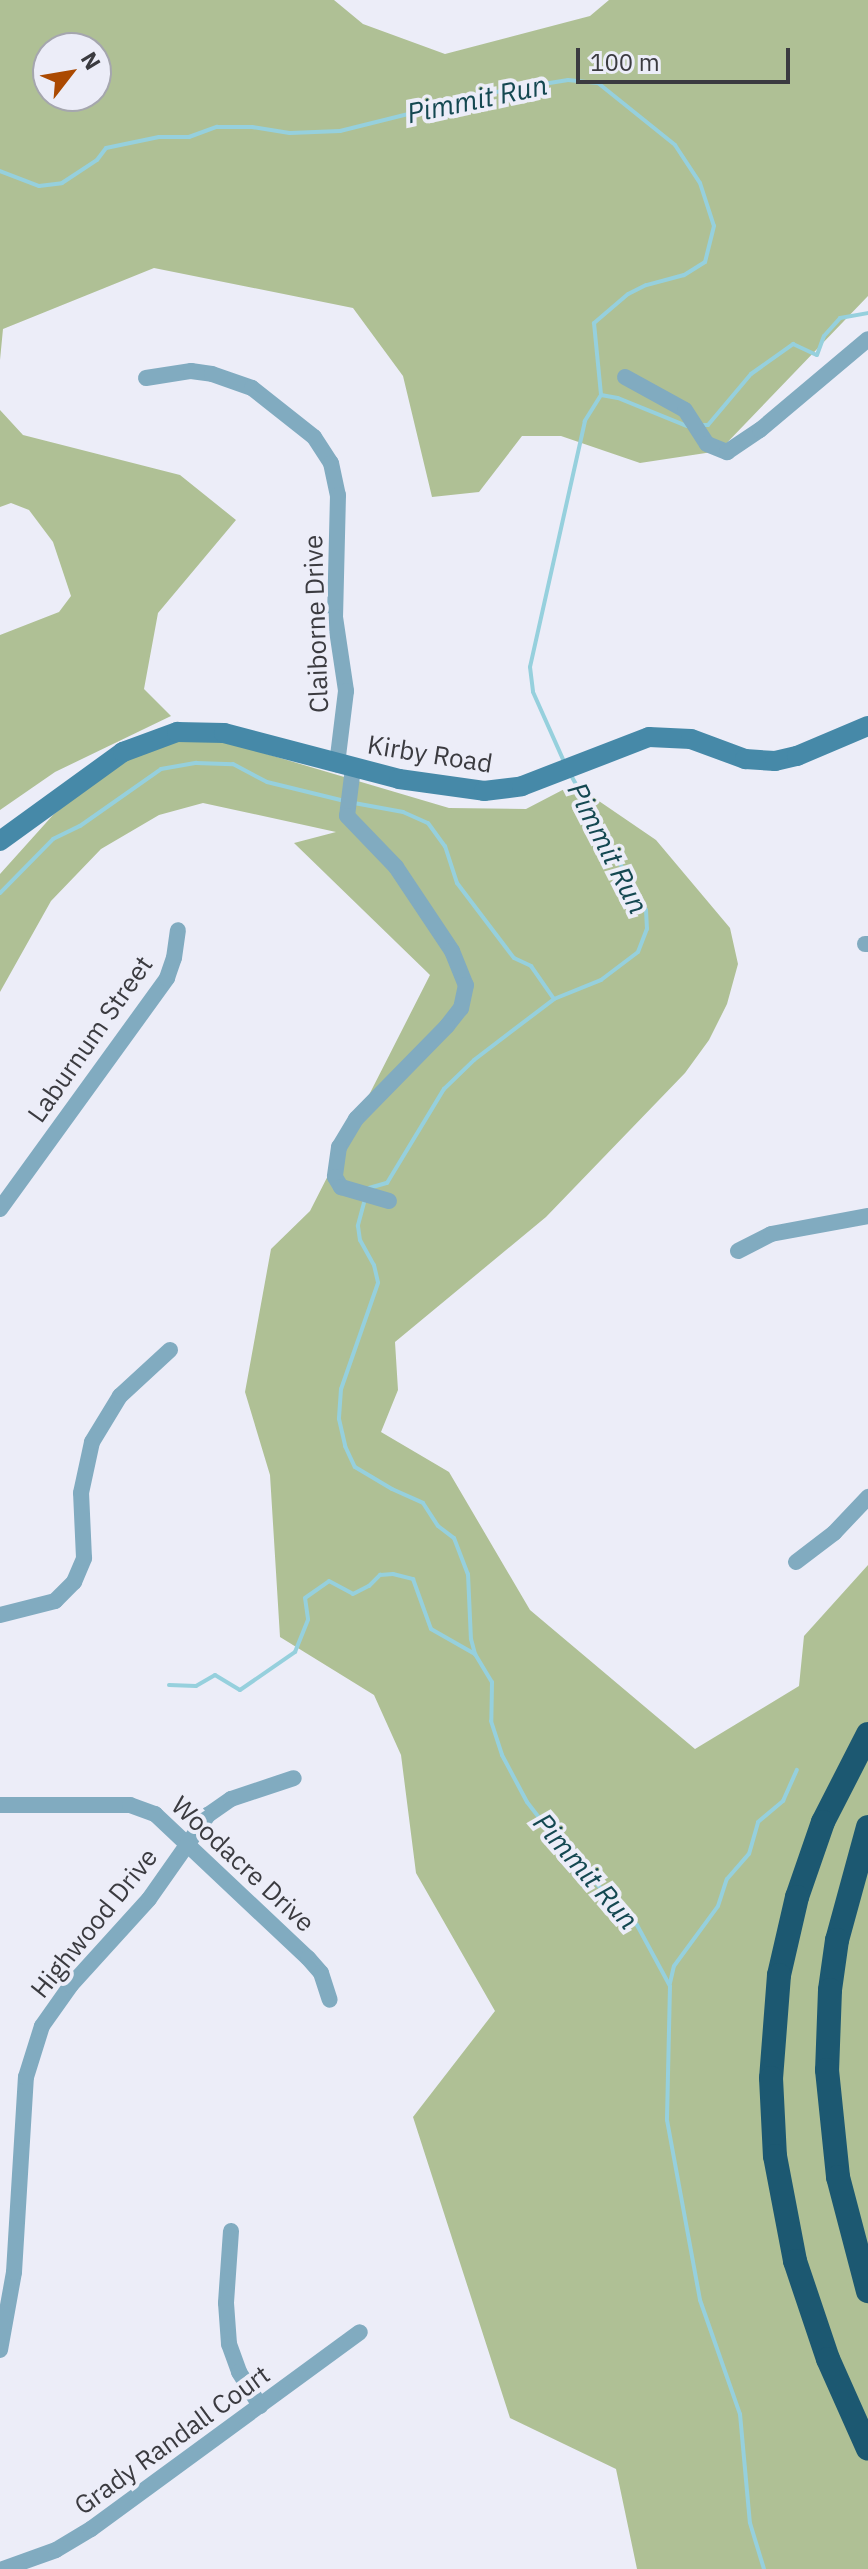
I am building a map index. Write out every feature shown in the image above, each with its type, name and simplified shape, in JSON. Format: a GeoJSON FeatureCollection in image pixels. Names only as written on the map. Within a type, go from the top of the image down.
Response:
{"type":"FeatureCollection","features":[{"type":"Feature","properties":{"kind":"highway"},"geometry":{"type":"LineString","coordinates":[[868,1734],[823,1822],[797,1897],[779,1975],[771,2078],[775,2156],[795,2261],[828,2359],[868,2449]]}},
{"type":"Feature","properties":{"kind":"highway"},"geometry":{"type":"LineString","coordinates":[[868,1827],[837,1940],[830,1990],[827,2070],[838,2177],[868,2291]]}},
{"type":"Feature","properties":{"kind":"main road","name":"Kirby Road"},"geometry":{"type":"LineString","coordinates":[[0,841],[110,761],[165,734],[187,730],[224,733],[347,771],[484,791],[511,789],[629,742],[662,735],[691,739],[745,759],[775,761],[797,756],[868,726]]}},
{"type":"Feature","properties":{"kind":"street"},"geometry":{"type":"LineString","coordinates":[[625,377],[685,410],[707,444],[727,452],[760,430],[868,339]]}},
{"type":"Feature","properties":{"kind":"street","name":"Claiborne Drive"},"geometry":{"type":"LineString","coordinates":[[146,378],[191,371],[232,379],[252,388],[314,437],[331,463],[338,495],[335,617],[346,691],[346,809],[350,821],[396,867],[452,951],[466,985],[461,1008],[346,1132],[335,1162],[335,1177],[348,1190],[389,1201]]}},
{"type":"Feature","properties":{"kind":"street","name":"Laburnum Street"},"geometry":{"type":"LineString","coordinates":[[0,1209],[167,978],[178,930]]}},
{"type":"Feature","properties":{"kind":"street"},"geometry":{"type":"LineString","coordinates":[[738,1251],[771,1234],[868,1216]]}},
{"type":"Feature","properties":{"kind":"street"},"geometry":{"type":"LineString","coordinates":[[0,1615],[55,1601],[74,1582],[84,1558],[81,1493],[92,1442],[120,1396],[170,1350]]}},
{"type":"Feature","properties":{"kind":"street"},"geometry":{"type":"LineString","coordinates":[[796,1562],[834,1533],[868,1497]]}},
{"type":"Feature","properties":{"kind":"street","name":"Highwood Drive"},"geometry":{"type":"LineString","coordinates":[[0,2350],[13,2281],[26,2077],[37,2037],[63,1994],[142,1908],[202,1822],[223,1803],[294,1778]]}},
{"type":"Feature","properties":{"kind":"street","name":"Woodacre Drive"},"geometry":{"type":"LineString","coordinates":[[0,1805],[139,1806],[155,1814],[315,1965],[330,2000]]}},
{"type":"Feature","properties":{"kind":"street"},"geometry":{"type":"LineString","coordinates":[[231,2231],[226,2303],[229,2344],[239,2372],[260,2406]]}},
{"type":"Feature","properties":{"kind":"street","name":"Grady Randall Court"},"geometry":{"type":"LineString","coordinates":[[3,2569],[78,2538],[360,2332]]}},
{"type":"Feature","properties":{"kind":"green space"},"geometry":{"type":"Polygon","coordinates":[[[0,0],[334,0],[363,24],[445,54],[590,16],[609,0],[868,0],[868,296],[719,451],[640,463],[561,436],[522,436],[479,492],[432,497],[403,376],[353,308],[154,268],[3,329],[0,360],[0,0]]]}},
{"type":"Feature","properties":{"kind":"green space"},"geometry":{"type":"Polygon","coordinates":[[[0,410],[23,435],[180,475],[236,520],[158,613],[144,689],[171,716],[55,772],[0,810],[0,635],[59,612],[71,596],[53,542],[29,510],[11,503],[0,507],[0,410]]]}},
{"type":"Feature","properties":{"kind":"green space"},"geometry":{"type":"Polygon","coordinates":[[[158,741],[226,742],[449,808],[526,809],[574,784],[656,840],[730,928],[738,964],[727,1004],[709,1040],[685,1073],[546,1217],[395,1342],[398,1390],[381,1432],[449,1472],[530,1610],[695,1749],[799,1686],[804,1636],[868,1565],[868,2569],[637,2569],[616,2469],[510,2418],[413,2117],[495,2011],[416,1873],[401,1755],[374,1695],[280,1637],[270,1475],[245,1392],[271,1249],[310,1211],[430,975],[294,843],[336,832],[203,803],[159,815],[101,849],[51,901],[0,992],[0,874],[53,815],[119,760],[158,741]]]}},
{"type":"Feature","properties":{"kind":"waterway","name":"Pimmit Run"},"geometry":{"type":"LineString","coordinates":[[0,171],[39,186],[62,183],[97,160],[106,148],[159,137],[189,137],[217,127],[252,127],[290,133],[340,131],[500,91],[568,80],[598,83],[675,145],[700,183],[714,226],[705,262],[684,275],[646,285],[628,294],[594,323],[601,395],[585,421],[530,667],[533,692],[565,764]]}},
{"type":"Feature","properties":{"kind":"waterway"},"geometry":{"type":"LineString","coordinates":[[704,425],[708,425],[751,374],[793,344],[817,355],[824,336],[840,318],[868,313]]}},
{"type":"Feature","properties":{"kind":"waterway"},"geometry":{"type":"LineString","coordinates":[[601,395],[618,398],[687,426]]}},
{"type":"Feature","properties":{"kind":"waterway"},"geometry":{"type":"LineString","coordinates":[[0,893],[53,839],[80,826],[161,769],[196,763],[233,764],[267,782],[345,801]]}},
{"type":"Feature","properties":{"kind":"waterway","name":"Pimmit Run"},"geometry":{"type":"LineString","coordinates":[[369,1188],[387,1183],[444,1089],[474,1060],[554,999],[601,980],[638,952],[647,929],[646,910],[571,775]]}},
{"type":"Feature","properties":{"kind":"waterway"},"geometry":{"type":"LineString","coordinates":[[354,803],[403,812],[428,823],[445,846],[457,883],[514,958],[531,966],[554,999]]}},
{"type":"Feature","properties":{"kind":"waterway","name":"Pimmit Run"},"geometry":{"type":"LineString","coordinates":[[365,1199],[358,1226],[360,1240],[374,1265],[378,1283],[341,1389],[339,1419],[345,1446],[355,1467],[423,1503],[438,1526],[454,1538],[468,1574],[471,1639],[475,1654],[492,1682],[491,1721],[502,1755],[527,1802],[568,1855],[637,1925],[670,1986],[667,2120],[700,2300],[740,2414],[750,2523],[764,2569]]}},
{"type":"Feature","properties":{"kind":"waterway"},"geometry":{"type":"LineString","coordinates":[[169,1685],[196,1686],[215,1675],[240,1690],[295,1652],[308,1619],[305,1598],[329,1581],[353,1594],[369,1586],[380,1575],[393,1574],[413,1579],[431,1629],[475,1654]]}},
{"type":"Feature","properties":{"kind":"waterway"},"geometry":{"type":"LineString","coordinates":[[670,1983],[674,1966],[718,1906],[727,1879],[749,1854],[758,1822],[783,1801],[797,1770]]}}]}
